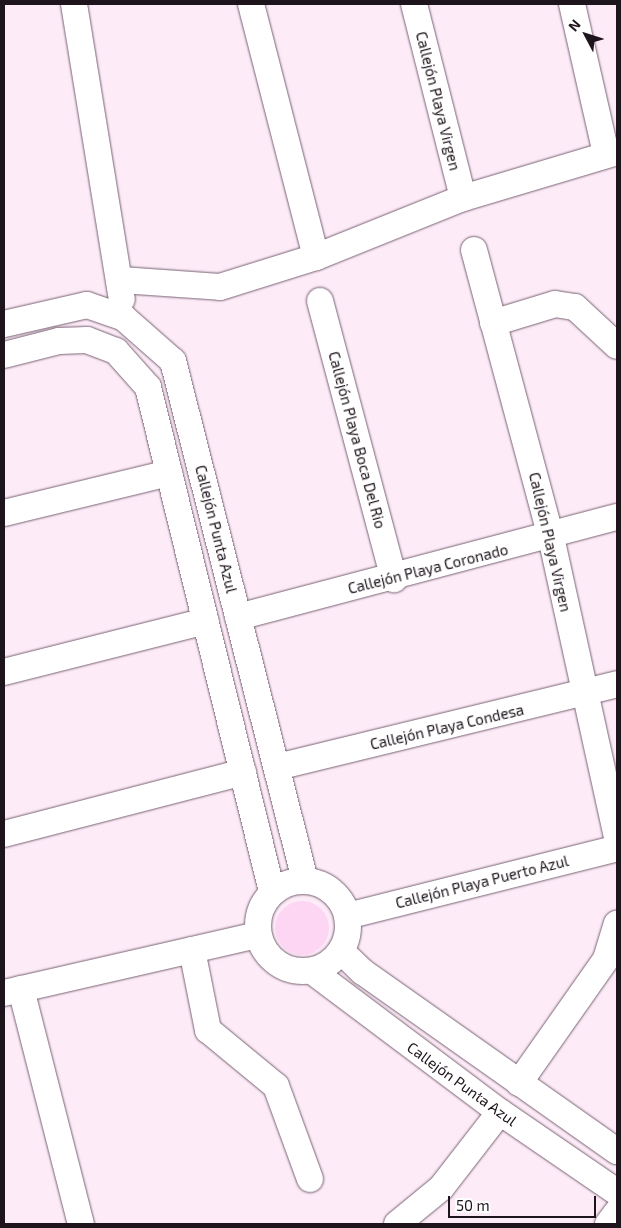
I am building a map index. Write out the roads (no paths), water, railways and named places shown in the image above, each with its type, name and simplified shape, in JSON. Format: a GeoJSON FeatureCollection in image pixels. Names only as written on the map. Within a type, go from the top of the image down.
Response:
{"type":"FeatureCollection","features":[{"type":"Feature","properties":{"kind":"street"},"geometry":{"type":"LineString","coordinates":[[74,4],[121,280],[124,318],[116,351]]}},
{"type":"Feature","properties":{"kind":"street"},"geometry":{"type":"LineString","coordinates":[[251,4],[316,257]]}},
{"type":"Feature","properties":{"kind":"street","name":"Callejón Playa Virgen"},"geometry":{"type":"LineString","coordinates":[[414,4],[462,198]]}},
{"type":"Feature","properties":{"kind":"street"},"geometry":{"type":"LineString","coordinates":[[121,280],[220,287],[316,257],[462,198],[612,153],[572,4]]}},
{"type":"Feature","properties":{"kind":"street","name":"Callejón Playa Virgen"},"geometry":{"type":"LineString","coordinates":[[474,250],[552,537],[584,695],[617,837]]}},
{"type":"Feature","properties":{"kind":"street","name":"Callejón Playa Boca Del Rio"},"geometry":{"type":"LineString","coordinates":[[320,301],[394,578]]}},
{"type":"Feature","properties":{"kind":"street"},"geometry":{"type":"LineString","coordinates":[[493,323],[555,304],[575,307],[617,346]]}},
{"type":"Feature","properties":{"kind":"street","name":"Callejón Punta Azul"},"geometry":{"type":"LineString","coordinates":[[4,324],[87,305],[124,318],[173,361],[305,880]]}},
{"type":"Feature","properties":{"kind":"street","name":"Callejón Punta Azul"},"geometry":{"type":"LineString","coordinates":[[4,355],[69,341],[87,340],[116,351],[148,387],[272,892]]}},
{"type":"Feature","properties":{"kind":"street"},"geometry":{"type":"LineString","coordinates":[[4,512],[170,473]]}},
{"type":"Feature","properties":{"kind":"street","name":"Callejón Playa Coronado"},"geometry":{"type":"LineString","coordinates":[[238,617],[552,537],[617,517]]}},
{"type":"Feature","properties":{"kind":"street"},"geometry":{"type":"LineString","coordinates":[[4,672],[206,621]]}},
{"type":"Feature","properties":{"kind":"street","name":"Callejón Playa Condesa"},"geometry":{"type":"LineString","coordinates":[[277,767],[584,695],[617,684]]}},
{"type":"Feature","properties":{"kind":"street"},"geometry":{"type":"LineString","coordinates":[[4,834],[243,772]]}},
{"type":"Feature","properties":{"kind":"street","name":"Callejón Playa Puerto Azul"},"geometry":{"type":"LineString","coordinates":[[347,916],[617,848]]}},
{"type":"Feature","properties":{"kind":"street"},"geometry":{"type":"LineString","coordinates":[[305,880],[328,887],[347,916],[341,951],[312,970],[278,964],[258,935],[259,912],[272,892],[305,880]]}},
{"type":"Feature","properties":{"kind":"street"},"geometry":{"type":"LineString","coordinates":[[519,1083],[612,962],[617,924]]}},
{"type":"Feature","properties":{"kind":"street"},"geometry":{"type":"LineString","coordinates":[[81,1224],[12,991],[258,935]]}},
{"type":"Feature","properties":{"kind":"street"},"geometry":{"type":"LineString","coordinates":[[192,950],[208,1030],[276,1086],[310,1179]]}},
{"type":"Feature","properties":{"kind":"street"},"geometry":{"type":"LineString","coordinates":[[341,951],[519,1083],[617,1152]]}},
{"type":"Feature","properties":{"kind":"street","name":"Callejón Punta Azul"},"geometry":{"type":"LineString","coordinates":[[312,970],[500,1112],[617,1192]]}},
{"type":"Feature","properties":{"kind":"street"},"geometry":{"type":"LineString","coordinates":[[397,1224],[441,1188],[500,1112]]}},
{"type":"Feature","properties":{"kind":"street"},"geometry":{"type":"LineString","coordinates":[[608,1224],[617,1212]]}}]}
